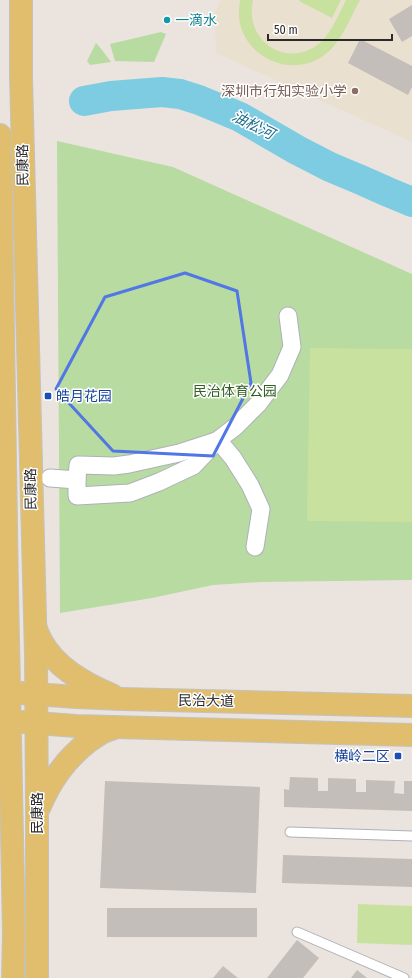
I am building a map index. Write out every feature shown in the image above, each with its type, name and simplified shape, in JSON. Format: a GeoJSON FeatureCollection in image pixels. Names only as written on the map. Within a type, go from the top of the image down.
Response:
{"type":"FeatureCollection","features":[{"type":"Feature","properties":{"kind":"main road","name":"民康路"},"geometry":{"type":"LineString","coordinates":[[21,0],[21,76],[36,694],[37,978]]}},
{"type":"Feature","properties":{"kind":"main road","name":"民康路"},"geometry":{"type":"LineString","coordinates":[[0,135],[5,461],[3,598],[5,721],[11,796],[13,978]]}},
{"type":"Feature","properties":{"kind":"main road"},"geometry":{"type":"LineString","coordinates":[[5,461],[30,460]]}},
{"type":"Feature","properties":{"kind":"main road"},"geometry":{"type":"LineString","coordinates":[[34,626],[42,643],[53,658],[66,670],[101,691],[122,699]]}},
{"type":"Feature","properties":{"kind":"main road","name":"民治大道"},"geometry":{"type":"LineString","coordinates":[[5,692],[122,699],[412,706]]}},
{"type":"Feature","properties":{"kind":"main road","name":"民治大道"},"geometry":{"type":"LineString","coordinates":[[5,721],[76,726],[412,735]]}},
{"type":"Feature","properties":{"kind":"main road"},"geometry":{"type":"LineString","coordinates":[[37,813],[57,774],[70,757],[99,734],[117,726]]}},
{"type":"Feature","properties":{"kind":"main road"},"geometry":{"type":"LineString","coordinates":[[0,773],[11,796]]}},
{"type":"Feature","properties":{"kind":"street"},"geometry":{"type":"LineString","coordinates":[[218,440],[179,452],[129,464],[114,466],[78,464],[77,496],[130,493],[160,482],[193,466],[218,440],[258,404],[280,375],[292,347],[288,316]]}},
{"type":"Feature","properties":{"kind":"street"},"geometry":{"type":"LineString","coordinates":[[218,440],[233,458],[250,485],[261,509],[255,547]]}},
{"type":"Feature","properties":{"kind":"street"},"geometry":{"type":"LineString","coordinates":[[50,478],[77,480]]}},
{"type":"Feature","properties":{"kind":"lane"},"geometry":{"type":"LineString","coordinates":[[290,832],[412,836]]}},
{"type":"Feature","properties":{"kind":"lane"},"geometry":{"type":"LineString","coordinates":[[297,932],[404,978]]}},
{"type":"Feature","properties":{"kind":"highlighted area"},"geometry":{"type":"Polygon","coordinates":[[[185,273],[237,291],[251,383],[213,456],[113,451],[56,389],[105,297],[185,273]]]}},
{"type":"Feature","properties":{"kind":"shaded area","name":"深圳市行知实验小学"},"geometry":{"type":"Polygon","coordinates":[[[221,0],[412,0],[412,142],[216,53],[215,12],[221,0]]]}},
{"type":"Feature","properties":{"kind":"green space"},"geometry":{"type":"Polygon","coordinates":[[[240,0],[253,0],[252,14],[254,26],[260,37],[268,46],[279,51],[291,53],[303,52],[316,46],[330,31],[346,0],[360,0],[340,38],[329,51],[311,62],[299,65],[286,65],[262,55],[245,37],[240,24],[240,0]]]}},
{"type":"Feature","properties":{"kind":"green space"},"geometry":{"type":"Polygon","coordinates":[[[341,0],[332,18],[299,1],[341,0]]]}},
{"type":"Feature","properties":{"kind":"green space"},"geometry":{"type":"Polygon","coordinates":[[[161,32],[166,34],[154,62],[115,61],[110,44],[161,32]]]}},
{"type":"Feature","properties":{"kind":"green space"},"geometry":{"type":"Polygon","coordinates":[[[96,43],[111,62],[90,65],[87,61],[96,43]]]}},
{"type":"Feature","properties":{"kind":"green space","name":"民治体育公园"},"geometry":{"type":"Polygon","coordinates":[[[57,141],[173,167],[412,274],[412,580],[261,582],[213,585],[152,598],[60,613],[57,141]]]}},
{"type":"Feature","properties":{"kind":"green space"},"geometry":{"type":"Polygon","coordinates":[[[310,348],[412,349],[412,522],[307,521],[310,348]]]}},
{"type":"Feature","properties":{"kind":"green space"},"geometry":{"type":"Polygon","coordinates":[[[358,904],[412,906],[412,945],[357,943],[358,904]]]}},
{"type":"Feature","properties":{"kind":"building"},"geometry":{"type":"Polygon","coordinates":[[[412,5],[412,36],[402,42],[389,19],[412,5]]]}},
{"type":"Feature","properties":{"kind":"building"},"geometry":{"type":"Polygon","coordinates":[[[360,39],[412,66],[412,87],[408,95],[348,63],[360,39]]]}},
{"type":"Feature","properties":{"kind":"building"},"geometry":{"type":"Polygon","coordinates":[[[290,777],[318,778],[318,791],[328,791],[328,778],[356,779],[356,792],[366,792],[366,780],[395,781],[394,793],[404,794],[404,781],[412,781],[412,811],[284,807],[284,789],[289,790],[290,777]]]}},
{"type":"Feature","properties":{"kind":"building"},"geometry":{"type":"Polygon","coordinates":[[[105,781],[260,787],[256,893],[100,888],[105,781]]]}},
{"type":"Feature","properties":{"kind":"building"},"geometry":{"type":"Polygon","coordinates":[[[283,855],[412,859],[412,887],[282,883],[283,855]]]}},
{"type":"Feature","properties":{"kind":"building"},"geometry":{"type":"Polygon","coordinates":[[[107,908],[257,908],[257,937],[107,937],[107,908]]]}},
{"type":"Feature","properties":{"kind":"building"},"geometry":{"type":"Polygon","coordinates":[[[297,940],[319,958],[303,978],[267,978],[297,940]]]}},
{"type":"Feature","properties":{"kind":"building"},"geometry":{"type":"Polygon","coordinates":[[[223,966],[238,978],[213,978],[223,966]]]}},
{"type":"Feature","properties":{"kind":"building"},"geometry":{"type":"Polygon","coordinates":[[[357,970],[367,978],[351,978],[357,970]]]}},
{"type":"Feature","properties":{"kind":"waterway","name":"油松河"},"geometry":{"type":"LineString","coordinates":[[84,101],[111,96],[162,92],[180,94],[240,117],[330,167],[412,202]]}},
{"type":"Feature","properties":{"kind":"place","name":"一滴水"},"geometry":{"type":"Point","coordinates":[167,20]}},
{"type":"Feature","properties":{"kind":"place","name":"深圳市行知实验小学"},"geometry":{"type":"Point","coordinates":[355,91]}},
{"type":"Feature","properties":{"kind":"place","name":"皓月花园"},"geometry":{"type":"Point","coordinates":[48,396]}},
{"type":"Feature","properties":{"kind":"place","name":"横岭二区"},"geometry":{"type":"Point","coordinates":[398,756]}}]}
